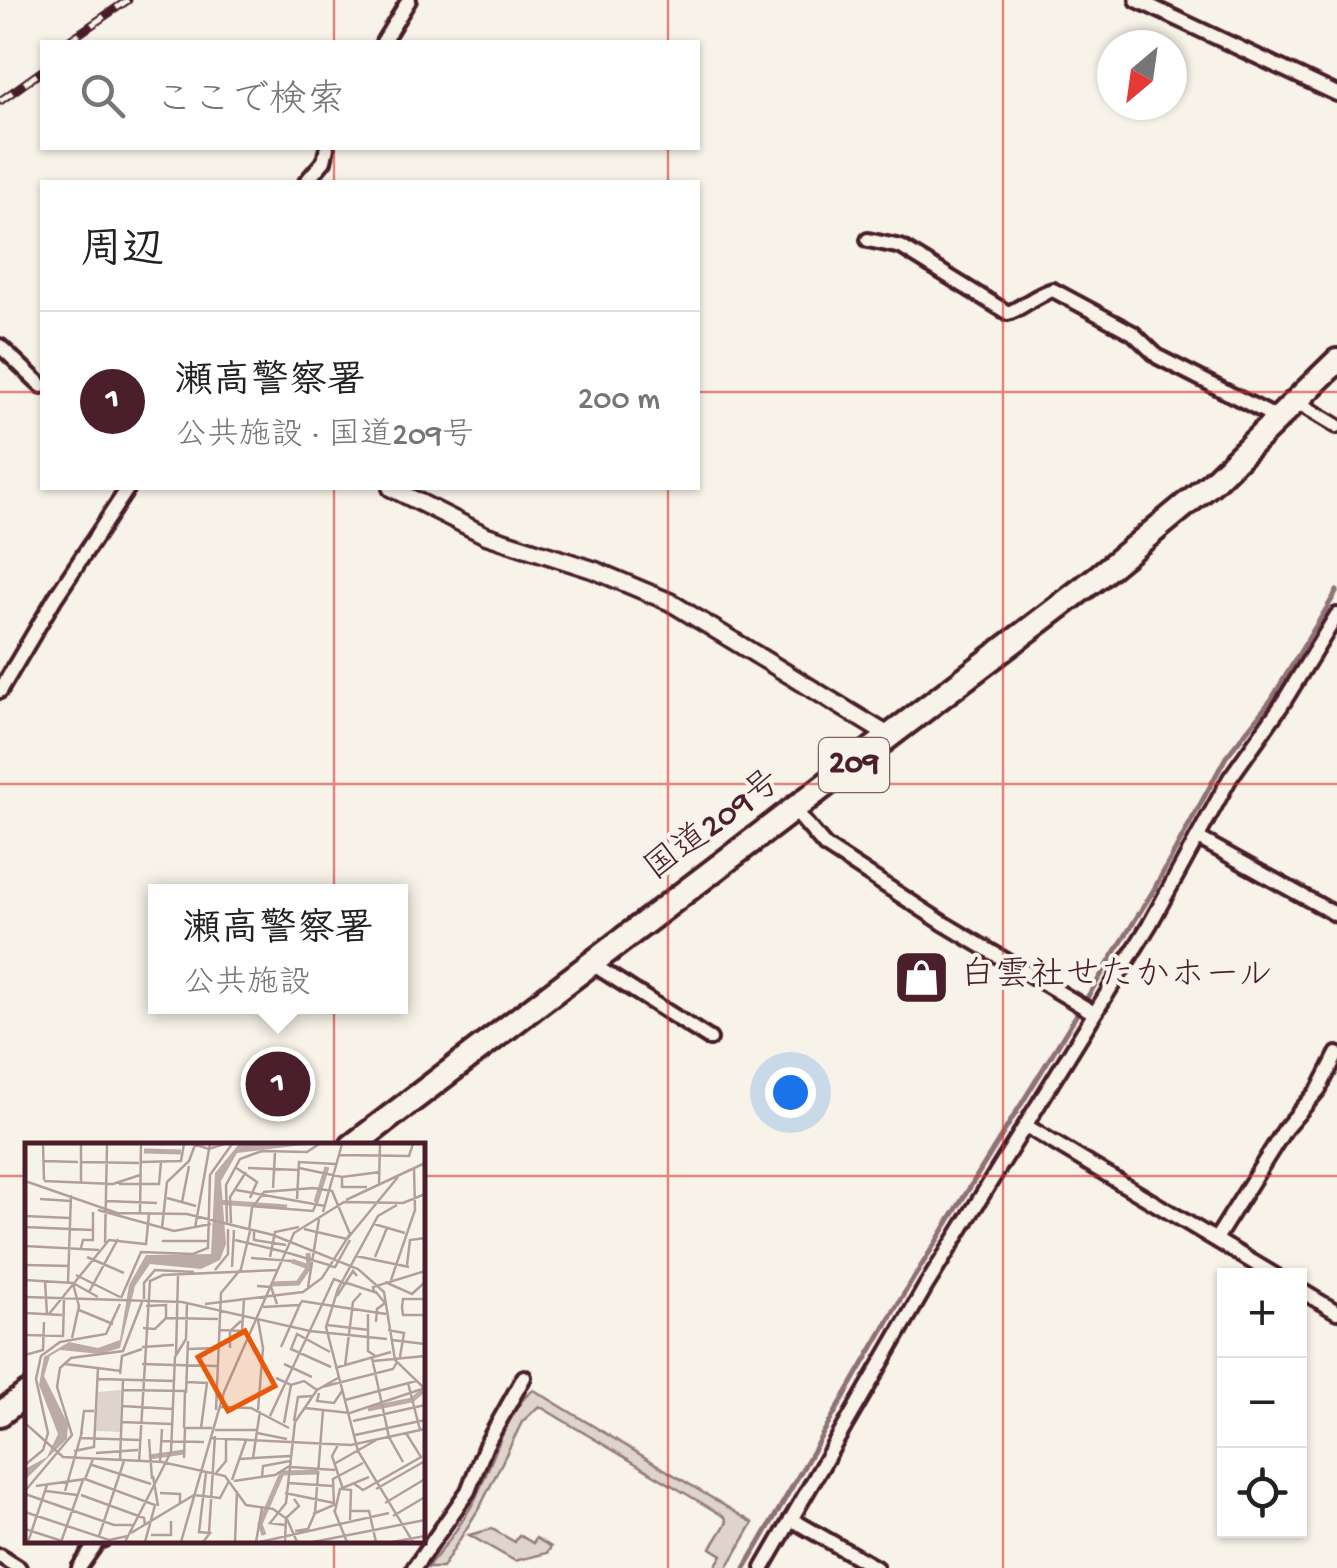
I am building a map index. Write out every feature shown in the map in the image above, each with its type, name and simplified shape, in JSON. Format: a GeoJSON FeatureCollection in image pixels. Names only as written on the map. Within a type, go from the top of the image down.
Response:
{"type":"FeatureCollection","features":[{"type":"Feature","properties":{"kind":"highway","name":"国道209号"},"geometry":{"type":"LineString","coordinates":[[356,1143],[1098,577],[1213,482],[1337,361]]}},
{"type":"Feature","properties":{"kind":"highway"},"geometry":{"type":"LineString","coordinates":[[0,1414],[25,1395]]}},
{"type":"Feature","properties":{"kind":"street"},"geometry":{"type":"LineString","coordinates":[[384,40],[409,0]]}},
{"type":"Feature","properties":{"kind":"street"},"geometry":{"type":"LineString","coordinates":[[1137,0],[1337,94]]}},
{"type":"Feature","properties":{"kind":"street"},"geometry":{"type":"LineString","coordinates":[[308,180],[324,160],[326,150]]}},
{"type":"Feature","properties":{"kind":"street"},"geometry":{"type":"LineString","coordinates":[[868,240],[900,247],[1008,312],[1052,290],[1133,333],[1158,357],[1279,419]]}},
{"type":"Feature","properties":{"kind":"street"},"geometry":{"type":"LineString","coordinates":[[0,346],[40,384]]}},
{"type":"Feature","properties":{"kind":"street"},"geometry":{"type":"LineString","coordinates":[[1297,402],[1337,426]]}},
{"type":"Feature","properties":{"kind":"street"},"geometry":{"type":"LineString","coordinates":[[0,692],[55,598],[127,490]]}},
{"type":"Feature","properties":{"kind":"street"},"geometry":{"type":"LineString","coordinates":[[395,490],[485,535],[594,570],[670,602],[890,737]]}},
{"type":"Feature","properties":{"kind":"street"},"geometry":{"type":"LineString","coordinates":[[763,1568],[926,1286],[1150,924],[1230,778],[1281,706],[1337,615]]}},
{"type":"Feature","properties":{"kind":"street"},"geometry":{"type":"LineString","coordinates":[[795,811],[825,846],[943,923],[1094,1013]]}},
{"type":"Feature","properties":{"kind":"street"},"geometry":{"type":"LineString","coordinates":[[1198,838],[1337,916]]}},
{"type":"Feature","properties":{"kind":"street"},"geometry":{"type":"LineString","coordinates":[[592,964],[710,1039]]}},
{"type":"Feature","properties":{"kind":"street"},"geometry":{"type":"LineString","coordinates":[[1216,1239],[1284,1129],[1319,1090],[1337,1054]]}},
{"type":"Feature","properties":{"kind":"street"},"geometry":{"type":"LineString","coordinates":[[1026,1126],[1263,1268]]}},
{"type":"Feature","properties":{"kind":"street"},"geometry":{"type":"LineString","coordinates":[[1307,1294],[1337,1312]]}},
{"type":"Feature","properties":{"kind":"street"},"geometry":{"type":"LineString","coordinates":[[414,1568],[468,1491],[486,1445],[524,1377]]}},
{"type":"Feature","properties":{"kind":"street"},"geometry":{"type":"LineString","coordinates":[[791,1519],[876,1568]]}},
{"type":"Feature","properties":{"kind":"street"},"geometry":{"type":"LineString","coordinates":[[78,1568],[97,1543]]}},
{"type":"Feature","properties":{"kind":"street"},"geometry":{"type":"LineString","coordinates":[[0,1556],[19,1568]]}},
{"type":"Feature","properties":{"kind":"shaded area"},"geometry":{"type":"Polygon","coordinates":[[[534,1390],[753,1523],[727,1568],[714,1568],[722,1555],[711,1548],[727,1522],[725,1517],[539,1406],[522,1422],[481,1505],[442,1568],[427,1568],[472,1505],[515,1411],[534,1390]]]}},
{"type":"Feature","properties":{"kind":"shaded area"},"geometry":{"type":"Polygon","coordinates":[[[492,1529],[515,1542],[519,1535],[533,1543],[536,1538],[551,1547],[547,1553],[515,1561],[469,1535],[492,1529]]]}},
{"type":"Feature","properties":{"kind":"waterway"},"geometry":{"type":"LineString","coordinates":[[745,1568],[902,1297],[1153,891],[1226,757],[1271,700],[1337,591]]}},
{"type":"Feature","properties":{"kind":"railway"},"geometry":{"type":"LineString","coordinates":[[70,40],[128,0]]}},
{"type":"Feature","properties":{"kind":"railway"},"geometry":{"type":"LineString","coordinates":[[0,101],[40,72]]}},
{"type":"Feature","properties":{"kind":"place","name":"白雲社せたかホール"},"geometry":{"type":"Point","coordinates":[921,977]}},
{"type":"Feature","properties":{"kind":"place","name":"瀬高警察署"},"geometry":{"type":"Point","coordinates":[278,1084]}}]}
